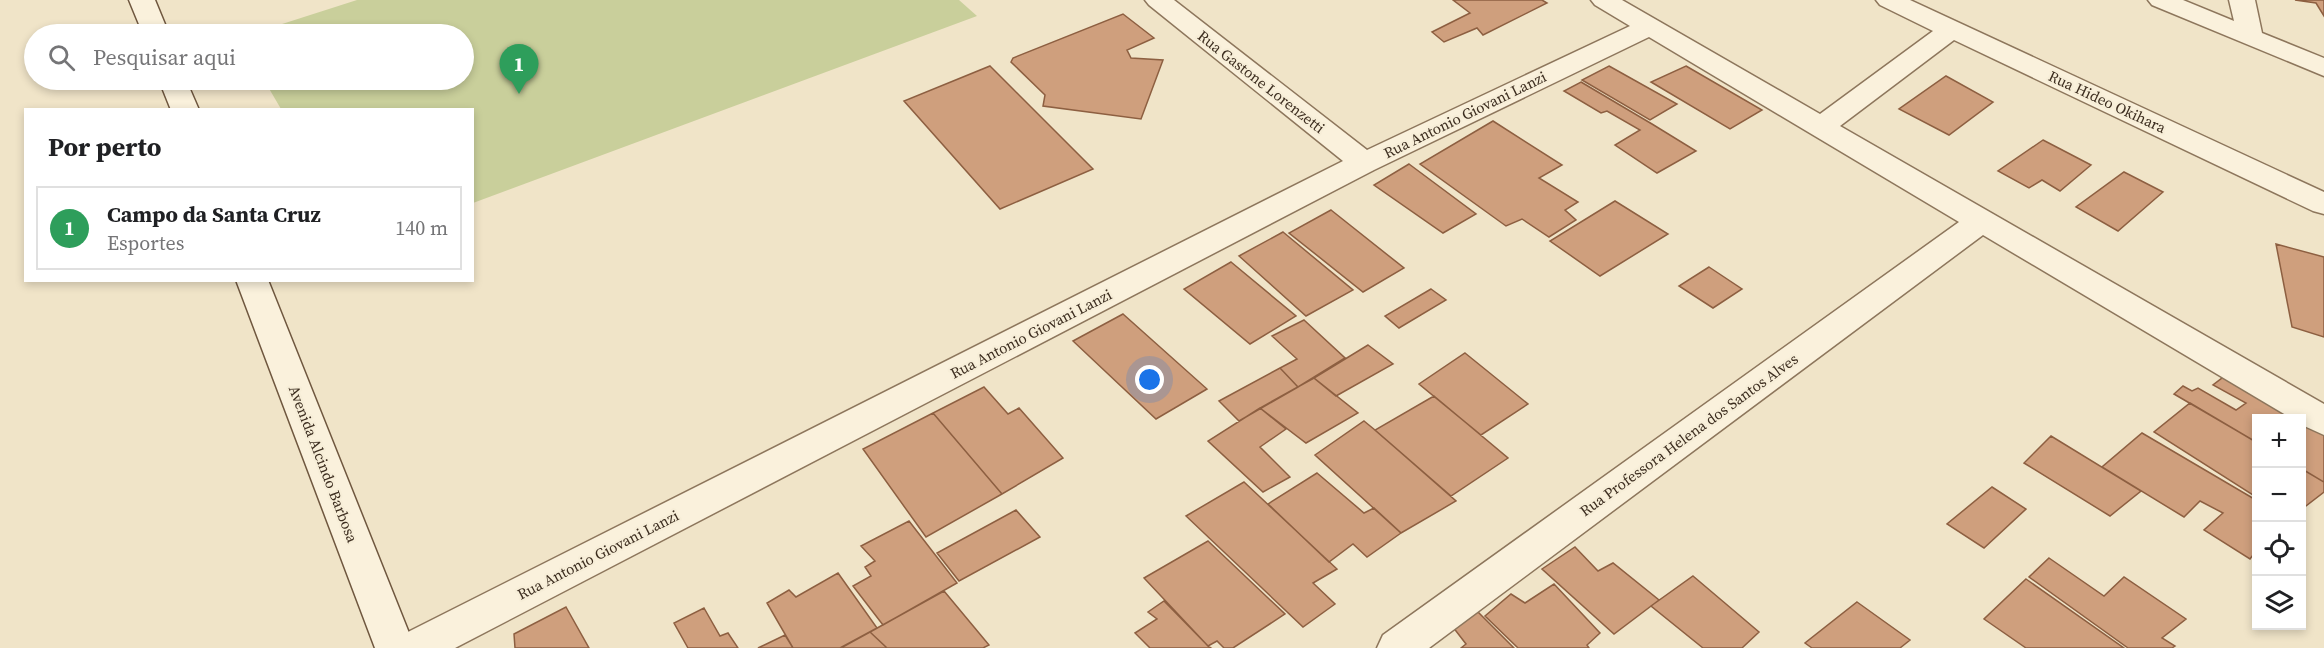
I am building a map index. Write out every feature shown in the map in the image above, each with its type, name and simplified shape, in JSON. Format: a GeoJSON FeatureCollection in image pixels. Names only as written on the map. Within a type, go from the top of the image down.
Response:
{"type":"FeatureCollection","features":[{"type":"Feature","properties":{"kind":"street"},"geometry":{"type":"LineString","coordinates":[[142,0],[152,24]]}},
{"type":"Feature","properties":{"kind":"street","name":"Rua Gastone Lorenzetti"},"geometry":{"type":"LineString","coordinates":[[1158,0],[1364,164]]}},
{"type":"Feature","properties":{"kind":"street"},"geometry":{"type":"LineString","coordinates":[[1604,0],[1980,222],[2324,421]]}},
{"type":"Feature","properties":{"kind":"street","name":"Rua Hideo Okihara"},"geometry":{"type":"LineString","coordinates":[[1889,0],[2324,204]]}},
{"type":"Feature","properties":{"kind":"street"},"geometry":{"type":"LineString","coordinates":[[2161,0],[2324,68]]}},
{"type":"Feature","properties":{"kind":"street"},"geometry":{"type":"LineString","coordinates":[[2242,0],[2250,36]]}},
{"type":"Feature","properties":{"kind":"street","name":"Rua Antonio Giovani Lanzi"},"geometry":{"type":"LineString","coordinates":[[416,648],[1364,164],[1649,27]]}},
{"type":"Feature","properties":{"kind":"street"},"geometry":{"type":"LineString","coordinates":[[1820,127],[1952,29]]}},
{"type":"Feature","properties":{"kind":"street"},"geometry":{"type":"LineString","coordinates":[[177,90],[184,108]]}},
{"type":"Feature","properties":{"kind":"street","name":"Rua Professora Helena dos Santos Alves"},"geometry":{"type":"LineString","coordinates":[[1397,648],[1980,222]]}},
{"type":"Feature","properties":{"kind":"street","name":"Avenida Alcindo Barbosa"},"geometry":{"type":"LineString","coordinates":[[253,282],[395,648]]}},
{"type":"Feature","properties":{"kind":"green space"},"geometry":{"type":"Polygon","coordinates":[[[357,0],[959,0],[977,16],[474,203],[474,108],[280,108],[270,90],[474,90],[474,24],[282,24],[357,0]]]}},
{"type":"Feature","properties":{"kind":"building"},"geometry":{"type":"Polygon","coordinates":[[[1453,0],[1542,0],[1547,3],[1483,35],[1477,28],[1444,42],[1432,32],[1470,13],[1453,0]]]}},
{"type":"Feature","properties":{"kind":"building"},"geometry":{"type":"Polygon","coordinates":[[[2295,0],[2324,0],[2324,16],[2316,3],[2295,0]]]}},
{"type":"Feature","properties":{"kind":"building"},"geometry":{"type":"Polygon","coordinates":[[[1123,14],[1154,38],[1127,50],[1131,58],[1163,60],[1141,119],[1043,106],[1045,95],[1011,62],[1013,58],[1123,14]]]}},
{"type":"Feature","properties":{"kind":"building"},"geometry":{"type":"Polygon","coordinates":[[[990,66],[1093,169],[1000,209],[904,101],[990,66]]]}},
{"type":"Feature","properties":{"kind":"building"},"geometry":{"type":"Polygon","coordinates":[[[1609,66],[1677,104],[1650,120],[1582,80],[1609,66]]]}},
{"type":"Feature","properties":{"kind":"building"},"geometry":{"type":"Polygon","coordinates":[[[1686,66],[1762,110],[1730,129],[1651,82],[1686,66]]]}},
{"type":"Feature","properties":{"kind":"building"},"geometry":{"type":"Polygon","coordinates":[[[1946,76],[1993,102],[1949,135],[1899,109],[1946,76]]]}},
{"type":"Feature","properties":{"kind":"building"},"geometry":{"type":"Polygon","coordinates":[[[1581,82],[1696,151],[1657,173],[1615,145],[1640,130],[1607,111],[1601,113],[1564,91],[1581,82]]]}},
{"type":"Feature","properties":{"kind":"building"},"geometry":{"type":"Polygon","coordinates":[[[1493,121],[1562,165],[1539,178],[1578,202],[1565,210],[1576,220],[1549,237],[1522,219],[1506,226],[1420,164],[1493,121]]]}},
{"type":"Feature","properties":{"kind":"building"},"geometry":{"type":"Polygon","coordinates":[[[2043,140],[2091,165],[2060,191],[2042,180],[2029,188],[1998,171],[2043,140]]]}},
{"type":"Feature","properties":{"kind":"building"},"geometry":{"type":"Polygon","coordinates":[[[1409,164],[1476,214],[1443,233],[1374,185],[1409,164]]]}},
{"type":"Feature","properties":{"kind":"building"},"geometry":{"type":"Polygon","coordinates":[[[2124,172],[2163,192],[2118,231],[2076,207],[2124,172]]]}},
{"type":"Feature","properties":{"kind":"building"},"geometry":{"type":"Polygon","coordinates":[[[1615,201],[1668,234],[1600,276],[1550,241],[1615,201]]]}},
{"type":"Feature","properties":{"kind":"building"},"geometry":{"type":"Polygon","coordinates":[[[1331,210],[1404,268],[1363,292],[1289,233],[1331,210]]]}},
{"type":"Feature","properties":{"kind":"building"},"geometry":{"type":"Polygon","coordinates":[[[1283,232],[1353,290],[1306,316],[1239,256],[1283,232]]]}},
{"type":"Feature","properties":{"kind":"building"},"geometry":{"type":"Polygon","coordinates":[[[2276,244],[2324,257],[2324,337],[2292,327],[2276,244]]]}},
{"type":"Feature","properties":{"kind":"building"},"geometry":{"type":"Polygon","coordinates":[[[1231,262],[1296,316],[1250,344],[1184,289],[1231,262]]]}},
{"type":"Feature","properties":{"kind":"building"},"geometry":{"type":"Polygon","coordinates":[[[1709,267],[1742,289],[1713,308],[1679,286],[1709,267]]]}},
{"type":"Feature","properties":{"kind":"building"},"geometry":{"type":"Polygon","coordinates":[[[1431,289],[1446,300],[1399,328],[1385,316],[1431,289]]]}},
{"type":"Feature","properties":{"kind":"building"},"geometry":{"type":"Polygon","coordinates":[[[1123,314],[1207,389],[1156,419],[1073,341],[1123,314]]]}},
{"type":"Feature","properties":{"kind":"building"},"geometry":{"type":"Polygon","coordinates":[[[1304,320],[1345,358],[1298,387],[1280,368],[1297,359],[1272,336],[1304,320]]]}},
{"type":"Feature","properties":{"kind":"building"},"geometry":{"type":"Polygon","coordinates":[[[1368,345],[1393,364],[1336,396],[1314,378],[1368,345]]]}},
{"type":"Feature","properties":{"kind":"building"},"geometry":{"type":"Polygon","coordinates":[[[1465,353],[1528,404],[1481,435],[1419,384],[1465,353]]]}},
{"type":"Feature","properties":{"kind":"building"},"geometry":{"type":"Polygon","coordinates":[[[1280,368],[1298,387],[1239,421],[1219,401],[1280,368]]]}},
{"type":"Feature","properties":{"kind":"building"},"geometry":{"type":"Polygon","coordinates":[[[2226,375],[2263,401],[2288,414],[2252,414],[2252,440],[2174,394],[2183,386],[2192,391],[2198,388],[2236,410],[2246,403],[2213,385],[2226,375]]]}},
{"type":"Feature","properties":{"kind":"building"},"geometry":{"type":"Polygon","coordinates":[[[1314,378],[1358,413],[1306,443],[1260,408],[1314,378]]]}},
{"type":"Feature","properties":{"kind":"building"},"geometry":{"type":"Polygon","coordinates":[[[984,387],[1008,414],[1019,408],[1063,458],[1002,494],[933,413],[984,387]]]}},
{"type":"Feature","properties":{"kind":"building"},"geometry":{"type":"Polygon","coordinates":[[[1434,396],[1508,458],[1451,496],[1375,430],[1434,396]]]}},
{"type":"Feature","properties":{"kind":"building"},"geometry":{"type":"Polygon","coordinates":[[[2190,403],[2252,440],[2252,494],[2154,432],[2190,403]]]}},
{"type":"Feature","properties":{"kind":"building"},"geometry":{"type":"Polygon","coordinates":[[[1260,408],[1286,429],[1260,447],[1290,477],[1263,492],[1208,441],[1260,408]]]}},
{"type":"Feature","properties":{"kind":"building"},"geometry":{"type":"Polygon","coordinates":[[[933,413],[1002,494],[926,537],[863,449],[933,413]]]}},
{"type":"Feature","properties":{"kind":"building"},"geometry":{"type":"Polygon","coordinates":[[[1364,421],[1456,501],[1401,533],[1315,455],[1364,421]]]}},
{"type":"Feature","properties":{"kind":"building"},"geometry":{"type":"Polygon","coordinates":[[[2306,423],[2324,433],[2324,482],[2306,471],[2306,423]]]}},
{"type":"Feature","properties":{"kind":"building"},"geometry":{"type":"Polygon","coordinates":[[[2142,433],[2252,498],[2252,556],[2250,559],[2204,530],[2223,513],[2200,501],[2184,517],[2102,467],[2142,433]]]}},
{"type":"Feature","properties":{"kind":"building"},"geometry":{"type":"Polygon","coordinates":[[[2051,436],[2141,491],[2110,516],[2024,463],[2051,436]]]}},
{"type":"Feature","properties":{"kind":"building"},"geometry":{"type":"Polygon","coordinates":[[[2306,471],[2324,482],[2324,492],[2306,506],[2306,471]]]}},
{"type":"Feature","properties":{"kind":"building"},"geometry":{"type":"Polygon","coordinates":[[[1317,473],[1364,513],[1374,508],[1401,533],[1367,557],[1353,544],[1329,562],[1268,504],[1317,473]]]}},
{"type":"Feature","properties":{"kind":"building"},"geometry":{"type":"Polygon","coordinates":[[[1244,482],[1337,569],[1313,583],[1335,604],[1303,627],[1186,516],[1244,482]]]}},
{"type":"Feature","properties":{"kind":"building"},"geometry":{"type":"Polygon","coordinates":[[[1992,487],[2026,509],[1984,548],[1947,524],[1992,487]]]}},
{"type":"Feature","properties":{"kind":"building"},"geometry":{"type":"Polygon","coordinates":[[[1016,510],[1040,537],[959,581],[937,553],[1016,510]]]}},
{"type":"Feature","properties":{"kind":"building"},"geometry":{"type":"Polygon","coordinates":[[[909,521],[957,583],[883,625],[853,586],[871,576],[865,567],[875,561],[861,546],[909,521]]]}},
{"type":"Feature","properties":{"kind":"building"},"geometry":{"type":"Polygon","coordinates":[[[1208,541],[1285,614],[1233,648],[1224,648],[1217,641],[1208,646],[1144,578],[1208,541]]]}},
{"type":"Feature","properties":{"kind":"building"},"geometry":{"type":"Polygon","coordinates":[[[1575,547],[1598,571],[1613,563],[1659,600],[1614,634],[1542,569],[1575,547]]]}},
{"type":"Feature","properties":{"kind":"building"},"geometry":{"type":"Polygon","coordinates":[[[2049,558],[2104,596],[2124,577],[2186,619],[2162,638],[2175,646],[2172,648],[2128,648],[2029,577],[2049,558]]]}},
{"type":"Feature","properties":{"kind":"building"},"geometry":{"type":"Polygon","coordinates":[[[838,573],[877,628],[840,648],[793,648],[767,603],[789,590],[796,597],[838,573]]]}},
{"type":"Feature","properties":{"kind":"building"},"geometry":{"type":"Polygon","coordinates":[[[1693,576],[1759,632],[1742,648],[1703,648],[1651,606],[1693,576]]]}},
{"type":"Feature","properties":{"kind":"building"},"geometry":{"type":"Polygon","coordinates":[[[2026,579],[2124,648],[2026,648],[1984,619],[2026,579]]]}},
{"type":"Feature","properties":{"kind":"building"},"geometry":{"type":"Polygon","coordinates":[[[1554,584],[1600,633],[1587,645],[1589,648],[1518,648],[1485,616],[1511,594],[1525,603],[1554,584]]]}},
{"type":"Feature","properties":{"kind":"building"},"geometry":{"type":"Polygon","coordinates":[[[944,591],[989,645],[983,648],[887,648],[870,632],[944,591]]]}},
{"type":"Feature","properties":{"kind":"building"},"geometry":{"type":"Polygon","coordinates":[[[1164,601],[1211,648],[1150,648],[1135,633],[1157,619],[1148,612],[1164,601]]]}},
{"type":"Feature","properties":{"kind":"building"},"geometry":{"type":"Polygon","coordinates":[[[1857,602],[1910,640],[1900,648],[1812,648],[1805,643],[1857,602]]]}},
{"type":"Feature","properties":{"kind":"building"},"geometry":{"type":"Polygon","coordinates":[[[1472,606],[1514,648],[1461,648],[1466,644],[1449,622],[1472,606]]]}},
{"type":"Feature","properties":{"kind":"building"},"geometry":{"type":"Polygon","coordinates":[[[566,607],[589,648],[515,648],[514,634],[566,607]]]}},
{"type":"Feature","properties":{"kind":"building"},"geometry":{"type":"Polygon","coordinates":[[[704,608],[720,636],[728,633],[738,648],[688,648],[674,623],[704,608]]]}},
{"type":"Feature","properties":{"kind":"building"},"geometry":{"type":"Polygon","coordinates":[[[870,632],[887,648],[841,648],[870,632]]]}},
{"type":"Feature","properties":{"kind":"building"},"geometry":{"type":"Polygon","coordinates":[[[785,635],[793,648],[758,648],[785,635]]]}},
{"type":"Feature","properties":{"kind":"place","name":"Campo da Santa Cruz"},"geometry":{"type":"Point","coordinates":[519,94]}}]}
